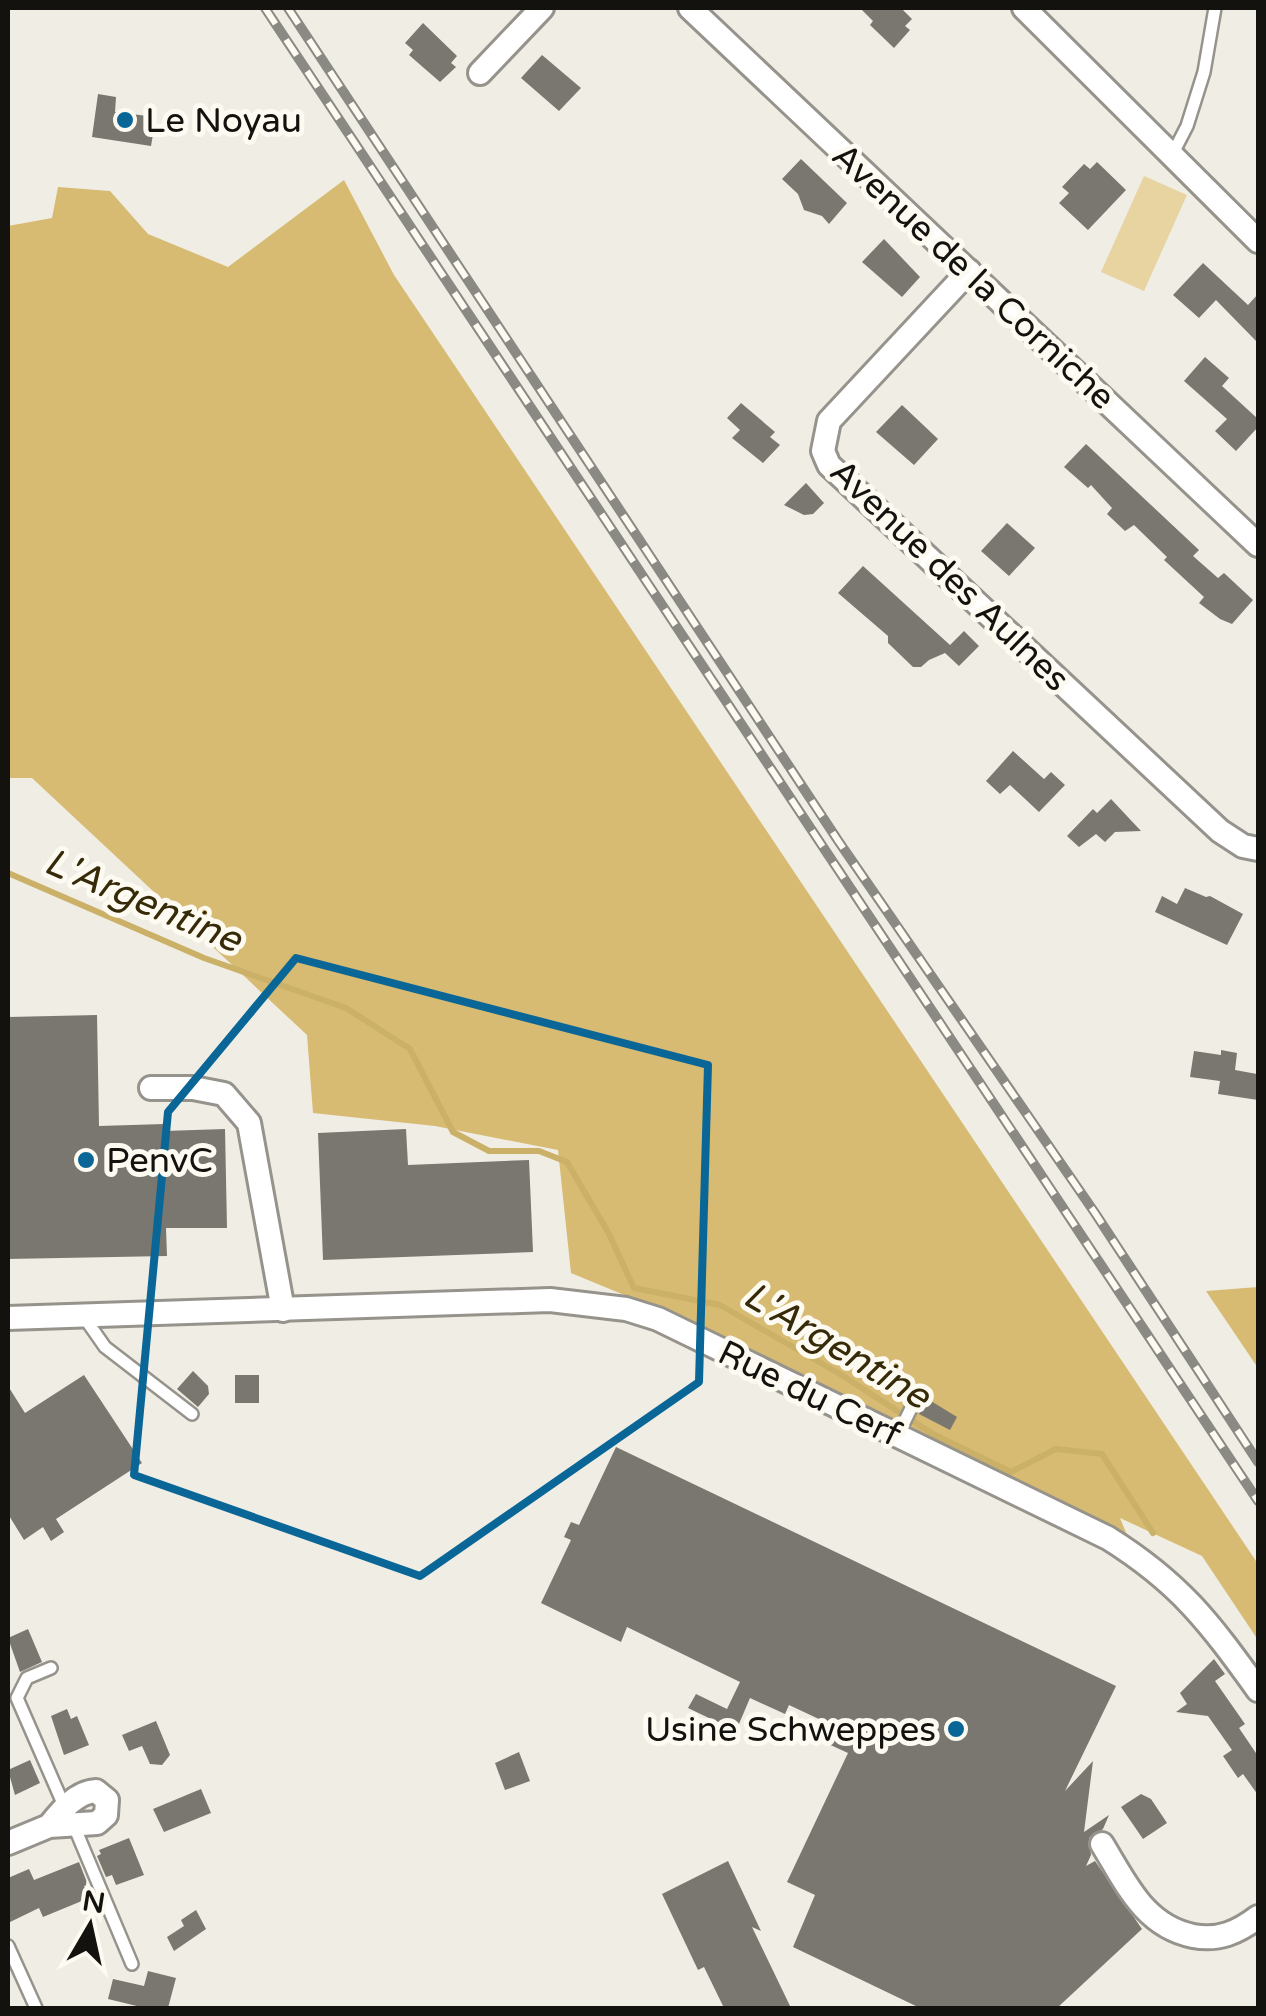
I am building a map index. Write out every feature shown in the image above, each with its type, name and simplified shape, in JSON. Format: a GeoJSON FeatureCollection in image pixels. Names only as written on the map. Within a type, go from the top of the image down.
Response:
{"type":"FeatureCollection","features":[{"type":"Feature","properties":{"kind":"street"},"geometry":{"type":"LineString","coordinates":[[480,72],[542,8]]}},
{"type":"Feature","properties":{"kind":"street","name":"Avenue de la Corniche"},"geometry":{"type":"LineString","coordinates":[[690,8],[1258,545]]}},
{"type":"Feature","properties":{"kind":"street"},"geometry":{"type":"LineString","coordinates":[[1024,8],[1258,241]]}},
{"type":"Feature","properties":{"kind":"street","name":"Avenue des Aulnes"},"geometry":{"type":"LineString","coordinates":[[969,271],[830,421],[822,451],[829,465],[1220,832],[1242,846],[1258,849]]}},
{"type":"Feature","properties":{"kind":"street"},"geometry":{"type":"LineString","coordinates":[[151,1088],[193,1088],[224,1094],[249,1123],[283,1310]]}},
{"type":"Feature","properties":{"kind":"street","name":"Rue du Cerf"},"geometry":{"type":"LineString","coordinates":[[8,1318],[550,1300],[626,1309],[658,1319],[900,1431],[1108,1538],[1179,1589],[1258,1690]]}},
{"type":"Feature","properties":{"kind":"street"},"geometry":{"type":"LineString","coordinates":[[8,1843],[63,1820]]}},
{"type":"Feature","properties":{"kind":"street"},"geometry":{"type":"LineString","coordinates":[[1102,1844],[1136,1900],[1172,1932],[1206,1938],[1239,1932],[1258,1917]]}},
{"type":"Feature","properties":{"kind":"lane"},"geometry":{"type":"LineString","coordinates":[[1172,155],[1187,126],[1204,72],[1215,8]]}},
{"type":"Feature","properties":{"kind":"lane"},"geometry":{"type":"LineString","coordinates":[[84,1317],[105,1347],[192,1414]]}},
{"type":"Feature","properties":{"kind":"lane"},"geometry":{"type":"LineString","coordinates":[[900,1431],[918,1394]]}},
{"type":"Feature","properties":{"kind":"lane"},"geometry":{"type":"LineString","coordinates":[[51,1668],[28,1678],[17,1698],[63,1820],[132,1964]]}},
{"type":"Feature","properties":{"kind":"lane"},"geometry":{"type":"LineString","coordinates":[[8,1946],[36,2008]]}},
{"type":"Feature","properties":{"kind":"highlighted area"},"geometry":{"type":"Polygon","coordinates":[[[296,958],[708,1065],[699,1382],[420,1576],[134,1475],[168,1112],[296,958]]]}},
{"type":"Feature","properties":{"kind":"shaded area"},"geometry":{"type":"Polygon","coordinates":[[[1144,176],[1187,195],[1144,291],[1101,272],[1144,176]]]}},
{"type":"Feature","properties":{"kind":"shaded area"},"geometry":{"type":"Polygon","coordinates":[[[344,180],[394,275],[1258,1564],[1258,1640],[1202,1556],[1120,1518],[1130,1542],[695,1330],[687,1321],[571,1273],[558,1150],[435,1126],[313,1113],[307,1035],[32,778],[8,778],[8,226],[52,218],[58,187],[110,191],[148,234],[228,267],[344,180]]]}},
{"type":"Feature","properties":{"kind":"shaded area"},"geometry":{"type":"Polygon","coordinates":[[[1258,1287],[1258,1368],[1206,1291],[1258,1287]]]}},
{"type":"Feature","properties":{"kind":"building"},"geometry":{"type":"Polygon","coordinates":[[[860,8],[901,8],[912,19],[905,26],[910,30],[894,48],[870,25],[873,21],[860,8]]]}},
{"type":"Feature","properties":{"kind":"building"},"geometry":{"type":"Polygon","coordinates":[[[423,23],[457,56],[451,63],[456,67],[440,82],[409,55],[413,50],[405,43],[423,23]]]}},
{"type":"Feature","properties":{"kind":"building"},"geometry":{"type":"Polygon","coordinates":[[[542,55],[581,88],[559,111],[521,78],[542,55]]]}},
{"type":"Feature","properties":{"kind":"building"},"geometry":{"type":"Polygon","coordinates":[[[98,94],[116,97],[115,112],[156,117],[151,146],[92,137],[98,94]]]}},
{"type":"Feature","properties":{"kind":"building"},"geometry":{"type":"Polygon","coordinates":[[[801,159],[847,203],[829,224],[822,216],[804,210],[798,194],[782,179],[801,159]]]}},
{"type":"Feature","properties":{"kind":"building"},"geometry":{"type":"Polygon","coordinates":[[[1097,162],[1126,190],[1088,230],[1059,203],[1069,193],[1062,187],[1084,164],[1090,169],[1097,162]]]}},
{"type":"Feature","properties":{"kind":"building"},"geometry":{"type":"Polygon","coordinates":[[[884,239],[920,277],[902,297],[862,262],[884,239]]]}},
{"type":"Feature","properties":{"kind":"building"},"geometry":{"type":"Polygon","coordinates":[[[1203,263],[1248,305],[1258,294],[1258,343],[1216,300],[1199,318],[1173,295],[1203,263]]]}},
{"type":"Feature","properties":{"kind":"building"},"geometry":{"type":"Polygon","coordinates":[[[1205,357],[1229,378],[1222,386],[1258,419],[1258,427],[1236,451],[1215,431],[1227,419],[1184,381],[1205,357]]]}},
{"type":"Feature","properties":{"kind":"building"},"geometry":{"type":"Polygon","coordinates":[[[741,403],[775,432],[770,437],[780,445],[763,463],[732,438],[740,430],[727,418],[741,403]]]}},
{"type":"Feature","properties":{"kind":"building"},"geometry":{"type":"Polygon","coordinates":[[[902,405],[938,439],[914,465],[876,432],[902,405]]]}},
{"type":"Feature","properties":{"kind":"building"},"geometry":{"type":"Polygon","coordinates":[[[1086,444],[1199,550],[1193,556],[1218,578],[1224,573],[1253,600],[1232,624],[1199,603],[1204,597],[1164,560],[1167,557],[1134,525],[1125,531],[1107,514],[1112,508],[1091,485],[1088,488],[1064,467],[1086,444]]]}},
{"type":"Feature","properties":{"kind":"building"},"geometry":{"type":"Polygon","coordinates":[[[806,483],[824,503],[813,514],[804,515],[784,505],[806,483]]]}},
{"type":"Feature","properties":{"kind":"building"},"geometry":{"type":"Polygon","coordinates":[[[1007,523],[1035,548],[1009,576],[981,551],[1007,523]]]}},
{"type":"Feature","properties":{"kind":"building"},"geometry":{"type":"Polygon","coordinates":[[[863,566],[950,645],[964,631],[979,646],[959,666],[945,653],[921,667],[913,667],[888,643],[888,636],[838,593],[863,566]]]}},
{"type":"Feature","properties":{"kind":"building"},"geometry":{"type":"Polygon","coordinates":[[[1013,751],[1044,779],[1051,772],[1065,785],[1039,812],[1010,785],[1000,794],[986,781],[1013,751]]]}},
{"type":"Feature","properties":{"kind":"building"},"geometry":{"type":"Polygon","coordinates":[[[1111,799],[1141,831],[1115,832],[1105,842],[1096,834],[1079,847],[1067,836],[1093,809],[1097,813],[1111,799]]]}},
{"type":"Feature","properties":{"kind":"building"},"geometry":{"type":"Polygon","coordinates":[[[1185,888],[1243,914],[1227,945],[1155,912],[1162,896],[1177,904],[1185,888]]]}},
{"type":"Feature","properties":{"kind":"building","name":"PenvC"},"geometry":{"type":"Polygon","coordinates":[[[97,1015],[99,1126],[164,1124],[164,1131],[225,1129],[227,1228],[166,1228],[167,1256],[8,1259],[8,1017],[97,1015]]]}},
{"type":"Feature","properties":{"kind":"building"},"geometry":{"type":"Polygon","coordinates":[[[1221,1050],[1237,1053],[1235,1070],[1257,1074],[1258,1100],[1218,1094],[1220,1081],[1190,1077],[1194,1051],[1221,1055],[1221,1050]]]}},
{"type":"Feature","properties":{"kind":"building"},"geometry":{"type":"Polygon","coordinates":[[[406,1129],[408,1165],[529,1160],[533,1252],[323,1260],[318,1133],[406,1129]]]}},
{"type":"Feature","properties":{"kind":"building"},"geometry":{"type":"Polygon","coordinates":[[[193,1371],[208,1386],[209,1394],[198,1407],[177,1389],[193,1371]]]}},
{"type":"Feature","properties":{"kind":"building"},"geometry":{"type":"Polygon","coordinates":[[[84,1375],[142,1463],[56,1519],[64,1532],[51,1541],[43,1527],[24,1540],[8,1514],[8,1386],[25,1413],[84,1375]]]}},
{"type":"Feature","properties":{"kind":"building"},"geometry":{"type":"Polygon","coordinates":[[[235,1375],[259,1375],[259,1403],[235,1403],[235,1375]]]}},
{"type":"Feature","properties":{"kind":"building"},"geometry":{"type":"Polygon","coordinates":[[[926,1398],[957,1417],[950,1430],[919,1414],[926,1398]]]}},
{"type":"Feature","properties":{"kind":"building","name":"Usine Schweppes"},"geometry":{"type":"Polygon","coordinates":[[[616,1447],[1116,1686],[1065,1791],[1093,1761],[1084,1832],[1109,1815],[1103,1829],[1089,1838],[1091,1855],[1086,1866],[1095,1861],[1142,1929],[1057,2008],[920,2008],[793,1947],[815,1895],[787,1882],[848,1753],[813,1737],[821,1720],[789,1705],[785,1714],[750,1698],[736,1731],[688,1708],[696,1694],[727,1709],[740,1682],[627,1627],[621,1642],[541,1603],[571,1540],[564,1537],[571,1522],[579,1525],[616,1447]]]}},
{"type":"Feature","properties":{"kind":"building"},"geometry":{"type":"Polygon","coordinates":[[[28,1629],[42,1662],[20,1672],[8,1638],[28,1629]]]}},
{"type":"Feature","properties":{"kind":"building"},"geometry":{"type":"Polygon","coordinates":[[[1214,1659],[1225,1674],[1215,1681],[1245,1724],[1239,1728],[1258,1756],[1258,1795],[1243,1774],[1238,1778],[1223,1756],[1232,1750],[1208,1716],[1176,1712],[1187,1704],[1180,1693],[1214,1659]]]}},
{"type":"Feature","properties":{"kind":"building"},"geometry":{"type":"Polygon","coordinates":[[[67,1709],[71,1719],[77,1716],[89,1745],[64,1755],[51,1716],[67,1709]]]}},
{"type":"Feature","properties":{"kind":"building"},"geometry":{"type":"Polygon","coordinates":[[[156,1721],[170,1755],[162,1765],[150,1764],[142,1746],[129,1751],[122,1735],[156,1721]]]}},
{"type":"Feature","properties":{"kind":"building"},"geometry":{"type":"Polygon","coordinates":[[[519,1752],[530,1781],[505,1790],[495,1763],[519,1752]]]}},
{"type":"Feature","properties":{"kind":"building"},"geometry":{"type":"Polygon","coordinates":[[[30,1760],[40,1783],[15,1795],[8,1770],[30,1760]]]}},
{"type":"Feature","properties":{"kind":"building"},"geometry":{"type":"Polygon","coordinates":[[[201,1789],[211,1813],[164,1832],[153,1809],[201,1789]]]}},
{"type":"Feature","properties":{"kind":"building"},"geometry":{"type":"Polygon","coordinates":[[[1141,1794],[1151,1799],[1167,1823],[1143,1839],[1121,1807],[1141,1794]]]}},
{"type":"Feature","properties":{"kind":"building"},"geometry":{"type":"Polygon","coordinates":[[[129,1838],[144,1875],[116,1885],[112,1875],[106,1877],[97,1856],[101,1854],[99,1850],[129,1838]]]}},
{"type":"Feature","properties":{"kind":"building"},"geometry":{"type":"Polygon","coordinates":[[[728,1861],[761,1931],[752,1927],[791,2008],[724,2008],[704,1967],[698,1970],[662,1894],[728,1861]]]}},
{"type":"Feature","properties":{"kind":"building"},"geometry":{"type":"Polygon","coordinates":[[[79,1862],[89,1898],[43,1917],[39,1908],[8,1923],[8,1878],[29,1869],[34,1880],[79,1862]]]}},
{"type":"Feature","properties":{"kind":"building"},"geometry":{"type":"Polygon","coordinates":[[[196,1910],[206,1929],[174,1951],[167,1937],[184,1926],[181,1920],[196,1910]]]}},
{"type":"Feature","properties":{"kind":"building"},"geometry":{"type":"Polygon","coordinates":[[[148,1971],[176,1978],[168,2008],[145,2008],[108,1999],[113,1979],[144,1986],[148,1971]]]}},
{"type":"Feature","properties":{"kind":"waterway","name":"L'Argentine"},"geometry":{"type":"LineString","coordinates":[[8,873],[204,958],[346,1008],[410,1049],[453,1132],[489,1151],[539,1151],[567,1162],[608,1232],[634,1288],[720,1305],[840,1374],[933,1434],[1011,1472],[1056,1449],[1102,1454],[1153,1533]]}},
{"type":"Feature","properties":{"kind":"railway"},"geometry":{"type":"LineString","coordinates":[[265,8],[1258,1501]]}},
{"type":"Feature","properties":{"kind":"railway"},"geometry":{"type":"LineString","coordinates":[[288,8],[839,842],[1095,1213],[1258,1462]]}},
{"type":"Feature","properties":{"kind":"place","name":"Le Noyau"},"geometry":{"type":"Point","coordinates":[125,120]}},
{"type":"Feature","properties":{"kind":"place","name":"PenvC"},"geometry":{"type":"Point","coordinates":[86,1160]}},
{"type":"Feature","properties":{"kind":"place","name":"Usine Schweppes"},"geometry":{"type":"Point","coordinates":[956,1729]}}]}
